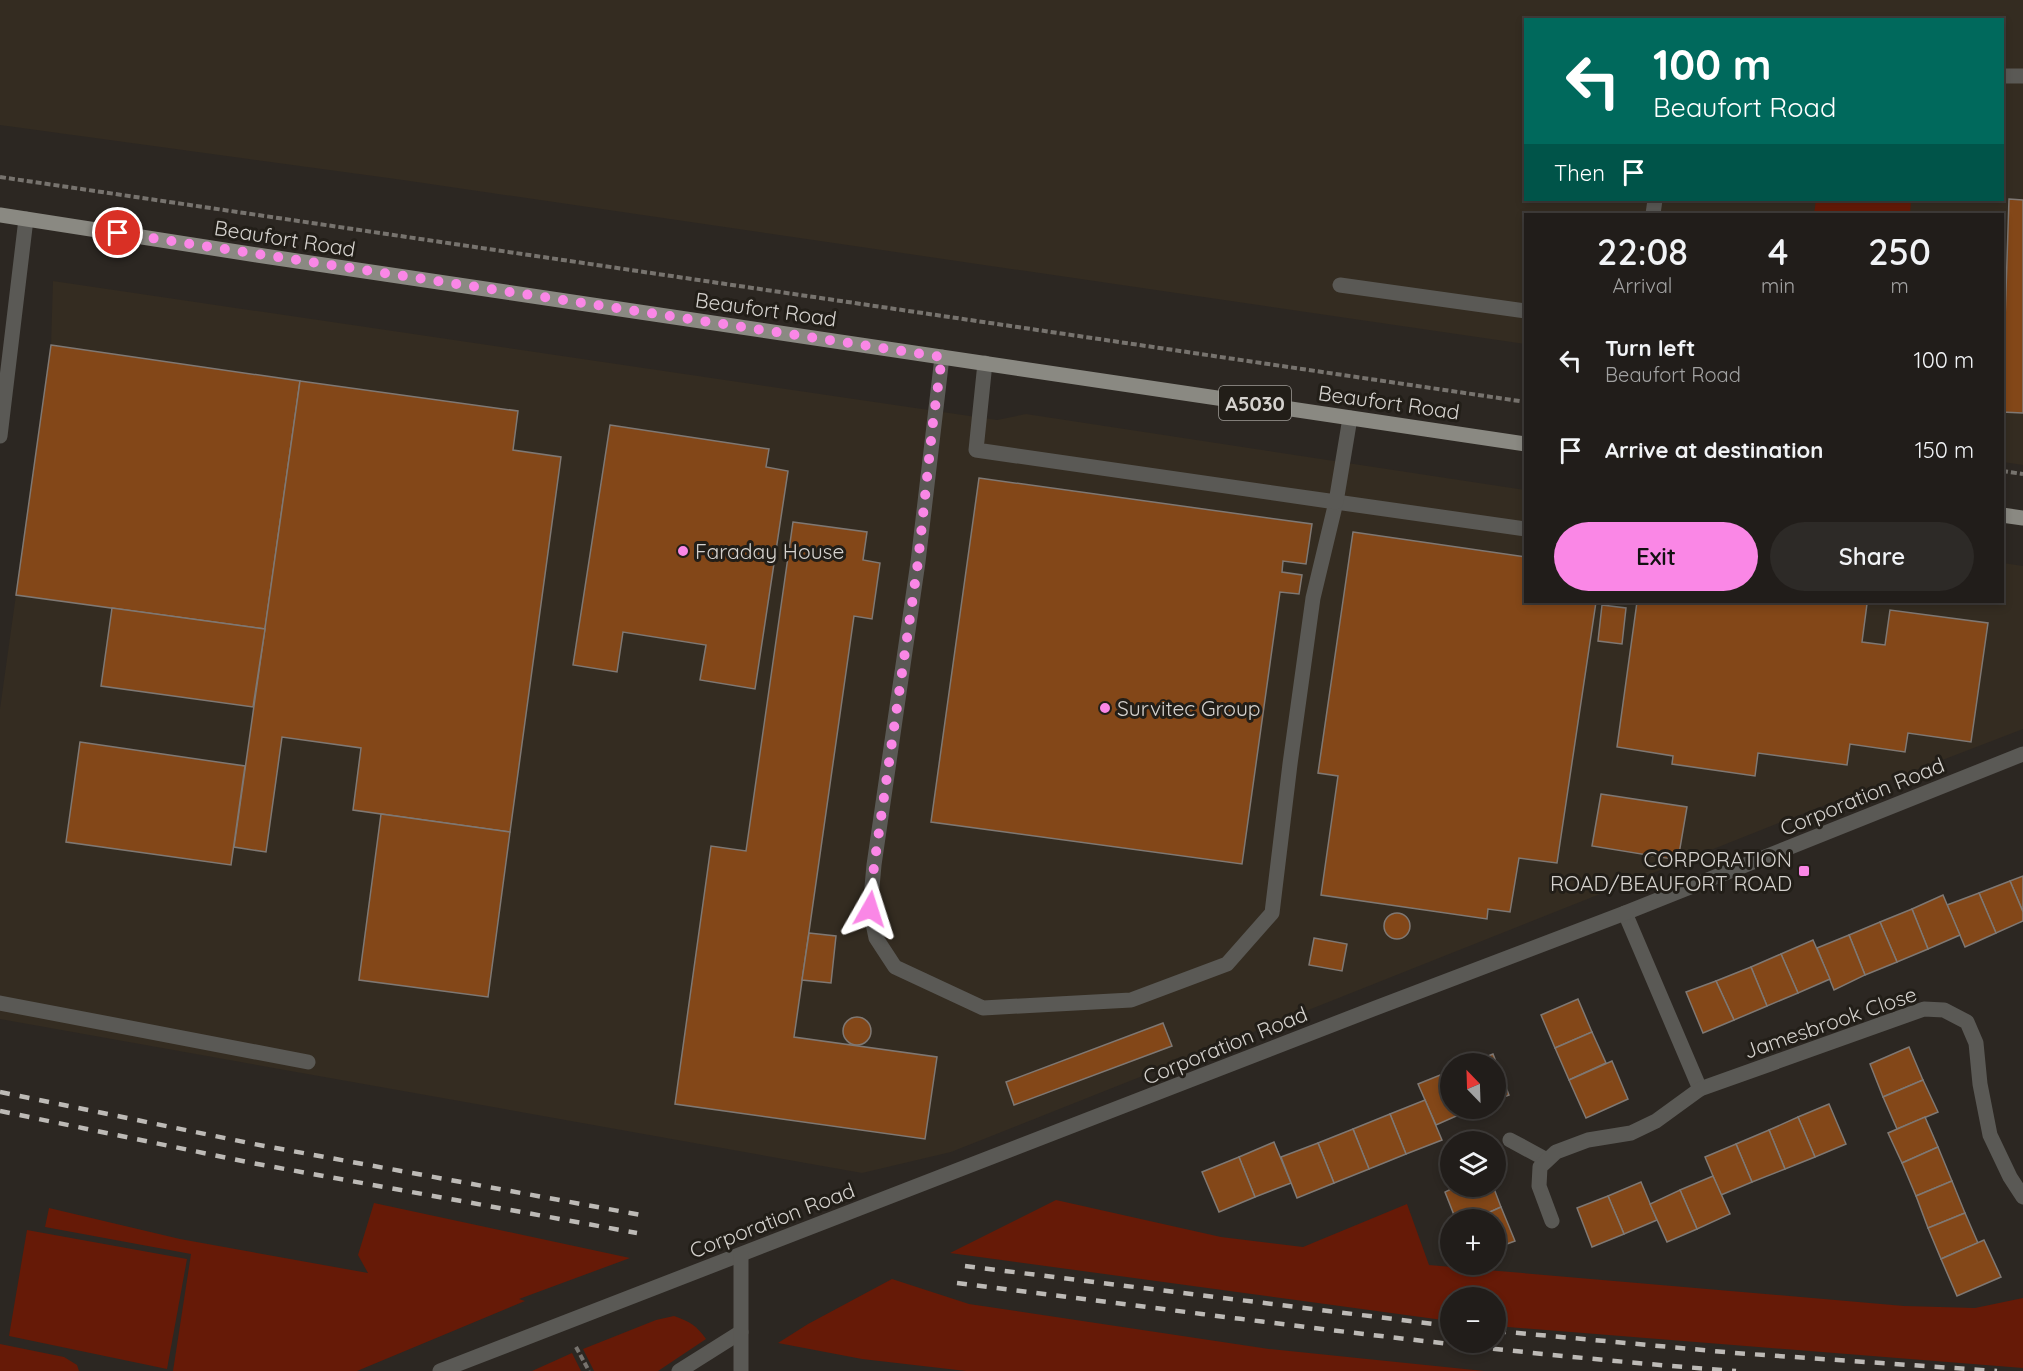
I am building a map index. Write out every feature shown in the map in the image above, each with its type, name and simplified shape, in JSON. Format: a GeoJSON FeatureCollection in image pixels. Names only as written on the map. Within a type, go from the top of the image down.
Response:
{"type":"FeatureCollection","features":[{"type":"Feature","properties":{"kind":"main road","name":"Beaufort Road"},"geometry":{"type":"LineString","coordinates":[[0,215],[1524,444]]}},
{"type":"Feature","properties":{"kind":"main road"},"geometry":{"type":"LineString","coordinates":[[2004,515],[2023,518]]}},
{"type":"Feature","properties":{"kind":"street"},"geometry":{"type":"LineString","coordinates":[[2004,76],[2023,76]]}},
{"type":"Feature","properties":{"kind":"street"},"geometry":{"type":"LineString","coordinates":[[0,436],[26,219]]}},
{"type":"Feature","properties":{"kind":"street"},"geometry":{"type":"LineString","coordinates":[[1340,285],[1524,311]]}},
{"type":"Feature","properties":{"kind":"street"},"geometry":{"type":"LineString","coordinates":[[942,357],[918,562],[874,866],[870,909],[876,938],[895,968],[983,1008],[1131,1000],[1227,964],[1272,914],[1313,598],[1336,501],[1350,418]]}},
{"type":"Feature","properties":{"kind":"street"},"geometry":{"type":"LineString","coordinates":[[985,363],[976,450],[1524,529]]}},
{"type":"Feature","properties":{"kind":"street","name":"Corporation Road"},"geometry":{"type":"LineString","coordinates":[[440,1371],[1625,913],[2023,754]]}},
{"type":"Feature","properties":{"kind":"street"},"geometry":{"type":"LineString","coordinates":[[1625,913],[1700,1089]]}},
{"type":"Feature","properties":{"kind":"street"},"geometry":{"type":"LineString","coordinates":[[0,1003],[308,1062]]}},
{"type":"Feature","properties":{"kind":"street","name":"Jamesbrook Close"},"geometry":{"type":"LineString","coordinates":[[1547,1160],[1556,1152],[1588,1140],[1631,1133],[1656,1121],[1700,1089],[1924,1009],[1944,1010],[1967,1022],[1976,1043],[1980,1084],[1990,1135],[2010,1177],[2023,1197]]}},
{"type":"Feature","properties":{"kind":"street"},"geometry":{"type":"LineString","coordinates":[[1510,1140],[1547,1160],[1540,1167],[1539,1186],[1552,1221]]}},
{"type":"Feature","properties":{"kind":"street"},"geometry":{"type":"LineString","coordinates":[[741,1255],[741,1371]]}},
{"type":"Feature","properties":{"kind":"street"},"geometry":{"type":"LineString","coordinates":[[680,1371],[741,1332]]}},
{"type":"Feature","properties":{"kind":"path"},"geometry":{"type":"LineString","coordinates":[[0,177],[1524,402]]}},
{"type":"Feature","properties":{"kind":"path"},"geometry":{"type":"LineString","coordinates":[[2004,471],[2023,474]]}},
{"type":"Feature","properties":{"kind":"shaded area"},"geometry":{"type":"Polygon","coordinates":[[[0,0],[2023,0],[2023,465],[2004,462],[2004,213],[1524,213],[1524,344],[403,180],[0,125],[0,0]]]}},
{"type":"Feature","properties":{"kind":"shaded area"},"geometry":{"type":"Polygon","coordinates":[[[1816,201],[1911,201],[1910,213],[1814,213],[1816,201]]]}},
{"type":"Feature","properties":{"kind":"shaded area"},"geometry":{"type":"Polygon","coordinates":[[[53,281],[997,420],[1026,414],[1524,490],[1524,603],[2004,603],[2004,563],[2023,566],[2023,729],[1789,819],[951,1152],[862,1173],[0,1019],[0,709],[51,345],[53,281]]]}},
{"type":"Feature","properties":{"kind":"shaded area"},"geometry":{"type":"Polygon","coordinates":[[[1056,1200],[1221,1237],[1303,1247],[1407,1204],[1429,1265],[1440,1266],[1440,1275],[1506,1275],[1506,1272],[1904,1306],[1975,1308],[2023,1298],[2023,1368],[1506,1327],[1506,1287],[1440,1287],[1440,1320],[950,1253],[1056,1200]]]}},
{"type":"Feature","properties":{"kind":"shaded area"},"geometry":{"type":"Polygon","coordinates":[[[374,1203],[630,1258],[519,1299],[525,1301],[357,1371],[173,1371],[191,1254],[45,1227],[49,1208],[180,1239],[368,1273],[358,1255],[374,1203]]]}},
{"type":"Feature","properties":{"kind":"shaded area"},"geometry":{"type":"Polygon","coordinates":[[[27,1230],[187,1259],[167,1369],[9,1336],[27,1230]]]}},
{"type":"Feature","properties":{"kind":"shaded area"},"geometry":{"type":"Polygon","coordinates":[[[892,1279],[969,1304],[1269,1349],[1484,1371],[966,1371],[862,1359],[778,1343],[808,1324],[892,1279]]]}},
{"type":"Feature","properties":{"kind":"shaded area"},"geometry":{"type":"Polygon","coordinates":[[[674,1316],[692,1325],[706,1339],[658,1371],[594,1371],[583,1349],[656,1320],[674,1316]]]}},
{"type":"Feature","properties":{"kind":"shaded area"},"geometry":{"type":"Polygon","coordinates":[[[0,1344],[64,1357],[77,1365],[79,1371],[0,1371],[0,1344]]]}},
{"type":"Feature","properties":{"kind":"shaded area"},"geometry":{"type":"Polygon","coordinates":[[[572,1353],[581,1371],[532,1371],[572,1353]]]}},
{"type":"Feature","properties":{"kind":"building"},"geometry":{"type":"Polygon","coordinates":[[[2009,199],[2023,200],[2023,413],[2004,412],[2009,199]]]}},
{"type":"Feature","properties":{"kind":"building"},"geometry":{"type":"Polygon","coordinates":[[[51,345],[300,381],[265,629],[16,595],[51,345]]]}},
{"type":"Feature","properties":{"kind":"building"},"geometry":{"type":"Polygon","coordinates":[[[300,381],[518,411],[513,450],[561,457],[510,832],[353,810],[361,748],[282,737],[266,852],[234,847],[300,381]]]}},
{"type":"Feature","properties":{"kind":"building","name":"Faraday House"},"geometry":{"type":"Polygon","coordinates":[[[610,425],[769,449],[766,467],[788,471],[755,689],[700,680],[706,645],[623,632],[617,672],[573,665],[610,425]]]}},
{"type":"Feature","properties":{"kind":"building","name":"Survitec Group"},"geometry":{"type":"Polygon","coordinates":[[[979,478],[1312,524],[1306,564],[1283,561],[1282,572],[1302,575],[1299,594],[1280,592],[1242,864],[931,822],[979,478]]]}},
{"type":"Feature","properties":{"kind":"building"},"geometry":{"type":"Polygon","coordinates":[[[793,522],[867,532],[863,560],[880,563],[872,619],[854,616],[794,1037],[937,1057],[925,1139],[675,1104],[711,846],[746,851],[793,522]]]}},
{"type":"Feature","properties":{"kind":"building"},"geometry":{"type":"Polygon","coordinates":[[[1353,532],[1524,557],[1524,603],[1596,603],[1557,863],[1519,858],[1510,912],[1488,909],[1487,919],[1321,895],[1338,776],[1318,773],[1353,532]]]}},
{"type":"Feature","properties":{"kind":"building"},"geometry":{"type":"Polygon","coordinates":[[[1637,603],[1867,604],[1862,642],[1885,645],[1890,610],[1988,623],[1971,742],[1908,733],[1905,752],[1850,744],[1847,765],[1758,753],[1755,776],[1672,764],[1673,756],[1617,747],[1637,603]]]}},
{"type":"Feature","properties":{"kind":"building"},"geometry":{"type":"Polygon","coordinates":[[[1602,605],[1626,608],[1622,644],[1598,641],[1602,605]]]}},
{"type":"Feature","properties":{"kind":"building"},"geometry":{"type":"Polygon","coordinates":[[[112,608],[265,629],[253,707],[101,686],[112,608]]]}},
{"type":"Feature","properties":{"kind":"building"},"geometry":{"type":"Polygon","coordinates":[[[80,742],[245,766],[231,865],[66,842],[80,742]]]}},
{"type":"Feature","properties":{"kind":"building"},"geometry":{"type":"Polygon","coordinates":[[[1601,794],[1687,807],[1678,860],[1592,846],[1601,794]]]}},
{"type":"Feature","properties":{"kind":"building"},"geometry":{"type":"Polygon","coordinates":[[[381,814],[510,832],[488,997],[359,980],[381,814]]]}},
{"type":"Feature","properties":{"kind":"building"},"geometry":{"type":"Polygon","coordinates":[[[2023,876],[2023,912],[2010,881],[2023,876]]]}},
{"type":"Feature","properties":{"kind":"building"},"geometry":{"type":"Polygon","coordinates":[[[2010,881],[2023,912],[2023,921],[1996,933],[1979,893],[2010,881]]]}},
{"type":"Feature","properties":{"kind":"building"},"geometry":{"type":"Polygon","coordinates":[[[1979,893],[1996,933],[1965,947],[1947,905],[1979,893]]]}},
{"type":"Feature","properties":{"kind":"building"},"geometry":{"type":"Polygon","coordinates":[[[1943,895],[1960,935],[1928,949],[1912,909],[1943,895]]]}},
{"type":"Feature","properties":{"kind":"building"},"geometry":{"type":"Polygon","coordinates":[[[1912,909],[1928,949],[1897,962],[1880,922],[1912,909]]]}},
{"type":"Feature","properties":{"kind":"building"},"geometry":{"type":"Polygon","coordinates":[[[1397,913],[1406,917],[1410,926],[1406,935],[1397,939],[1388,935],[1384,926],[1388,917],[1397,913]]]}},
{"type":"Feature","properties":{"kind":"building"},"geometry":{"type":"Polygon","coordinates":[[[1880,922],[1897,962],[1865,975],[1849,935],[1880,922]]]}},
{"type":"Feature","properties":{"kind":"building"},"geometry":{"type":"Polygon","coordinates":[[[809,933],[836,936],[831,983],[802,980],[809,933]]]}},
{"type":"Feature","properties":{"kind":"building"},"geometry":{"type":"Polygon","coordinates":[[[1849,935],[1865,975],[1834,990],[1817,948],[1849,935]]]}},
{"type":"Feature","properties":{"kind":"building"},"geometry":{"type":"Polygon","coordinates":[[[1314,938],[1347,944],[1342,971],[1309,965],[1314,938]]]}},
{"type":"Feature","properties":{"kind":"building"},"geometry":{"type":"Polygon","coordinates":[[[1813,940],[1830,979],[1798,993],[1781,954],[1813,940]]]}},
{"type":"Feature","properties":{"kind":"building"},"geometry":{"type":"Polygon","coordinates":[[[1781,954],[1798,993],[1767,1006],[1751,967],[1781,954]]]}},
{"type":"Feature","properties":{"kind":"building"},"geometry":{"type":"Polygon","coordinates":[[[1751,967],[1767,1006],[1734,1020],[1716,981],[1751,967]]]}},
{"type":"Feature","properties":{"kind":"building"},"geometry":{"type":"Polygon","coordinates":[[[1716,981],[1734,1020],[1703,1033],[1686,992],[1716,981]]]}},
{"type":"Feature","properties":{"kind":"building"},"geometry":{"type":"Polygon","coordinates":[[[1578,999],[1592,1032],[1555,1048],[1541,1015],[1578,999]]]}},
{"type":"Feature","properties":{"kind":"building"},"geometry":{"type":"Polygon","coordinates":[[[857,1017],[867,1021],[871,1031],[867,1041],[857,1045],[847,1041],[843,1031],[847,1021],[857,1017]]]}},
{"type":"Feature","properties":{"kind":"building"},"geometry":{"type":"Polygon","coordinates":[[[1163,1023],[1172,1046],[1014,1105],[1006,1082],[1163,1023]]]}},
{"type":"Feature","properties":{"kind":"building"},"geometry":{"type":"Polygon","coordinates":[[[1592,1032],[1606,1063],[1569,1080],[1555,1048],[1592,1032]]]}},
{"type":"Feature","properties":{"kind":"building"},"geometry":{"type":"Polygon","coordinates":[[[1909,1047],[1923,1080],[1883,1097],[1870,1064],[1909,1047]]]}},
{"type":"Feature","properties":{"kind":"building"},"geometry":{"type":"Polygon","coordinates":[[[1612,1061],[1628,1099],[1586,1118],[1569,1080],[1612,1061]]]}},
{"type":"Feature","properties":{"kind":"building"},"geometry":{"type":"Polygon","coordinates":[[[1440,1075],[1440,1119],[1450,1119],[1436,1125],[1418,1084],[1440,1075]]]}},
{"type":"Feature","properties":{"kind":"building"},"geometry":{"type":"Polygon","coordinates":[[[1923,1080],[1938,1112],[1897,1129],[1883,1097],[1923,1080]]]}},
{"type":"Feature","properties":{"kind":"building"},"geometry":{"type":"Polygon","coordinates":[[[1425,1100],[1440,1135],[1440,1141],[1406,1154],[1390,1114],[1425,1100]]]}},
{"type":"Feature","properties":{"kind":"building"},"geometry":{"type":"Polygon","coordinates":[[[1829,1104],[1846,1144],[1815,1157],[1798,1117],[1829,1104]]]}},
{"type":"Feature","properties":{"kind":"building"},"geometry":{"type":"Polygon","coordinates":[[[1390,1114],[1406,1154],[1369,1169],[1353,1129],[1390,1114]]]}},
{"type":"Feature","properties":{"kind":"building"},"geometry":{"type":"Polygon","coordinates":[[[1798,1117],[1815,1157],[1785,1169],[1769,1130],[1798,1117]]]}},
{"type":"Feature","properties":{"kind":"building"},"geometry":{"type":"Polygon","coordinates":[[[1925,1117],[1938,1147],[1902,1163],[1888,1133],[1925,1117]]]}},
{"type":"Feature","properties":{"kind":"building"},"geometry":{"type":"Polygon","coordinates":[[[1353,1129],[1369,1169],[1334,1183],[1318,1143],[1353,1129]]]}},
{"type":"Feature","properties":{"kind":"building"},"geometry":{"type":"Polygon","coordinates":[[[1769,1130],[1785,1169],[1752,1182],[1736,1144],[1769,1130]]]}},
{"type":"Feature","properties":{"kind":"building"},"geometry":{"type":"Polygon","coordinates":[[[1274,1142],[1291,1183],[1255,1197],[1239,1157],[1274,1142]]]}},
{"type":"Feature","properties":{"kind":"building"},"geometry":{"type":"Polygon","coordinates":[[[1318,1143],[1334,1183],[1297,1198],[1281,1157],[1318,1143]]]}},
{"type":"Feature","properties":{"kind":"building"},"geometry":{"type":"Polygon","coordinates":[[[1736,1144],[1752,1182],[1721,1195],[1705,1157],[1736,1144]]]}},
{"type":"Feature","properties":{"kind":"building"},"geometry":{"type":"Polygon","coordinates":[[[1938,1147],[1952,1181],[1916,1196],[1902,1163],[1938,1147]]]}},
{"type":"Feature","properties":{"kind":"building"},"geometry":{"type":"Polygon","coordinates":[[[1239,1157],[1255,1197],[1219,1212],[1202,1172],[1239,1157]]]}},
{"type":"Feature","properties":{"kind":"building"},"geometry":{"type":"Polygon","coordinates":[[[1713,1176],[1730,1214],[1697,1229],[1680,1190],[1713,1176]]]}},
{"type":"Feature","properties":{"kind":"building"},"geometry":{"type":"Polygon","coordinates":[[[1952,1181],[1965,1213],[1928,1228],[1916,1196],[1952,1181]]]}},
{"type":"Feature","properties":{"kind":"building"},"geometry":{"type":"Polygon","coordinates":[[[1641,1182],[1657,1220],[1624,1234],[1608,1196],[1641,1182]]]}},
{"type":"Feature","properties":{"kind":"building"},"geometry":{"type":"Polygon","coordinates":[[[1680,1190],[1697,1229],[1667,1242],[1650,1204],[1680,1190]]]}},
{"type":"Feature","properties":{"kind":"building"},"geometry":{"type":"Polygon","coordinates":[[[1608,1196],[1624,1234],[1592,1247],[1577,1208],[1608,1196]]]}},
{"type":"Feature","properties":{"kind":"building"},"geometry":{"type":"Polygon","coordinates":[[[1447,1197],[1497,1197],[1501,1207],[1497,1209],[1452,1209],[1447,1197]]]}},
{"type":"Feature","properties":{"kind":"building"},"geometry":{"type":"Polygon","coordinates":[[[1965,1213],[1978,1243],[1941,1259],[1928,1228],[1965,1213]]]}},
{"type":"Feature","properties":{"kind":"building"},"geometry":{"type":"Polygon","coordinates":[[[1506,1219],[1515,1241],[1506,1244],[1506,1219]]]}},
{"type":"Feature","properties":{"kind":"building"},"geometry":{"type":"Polygon","coordinates":[[[1984,1240],[2001,1277],[1957,1296],[1941,1259],[1984,1240]]]}},
{"type":"Feature","properties":{"kind":"railway"},"geometry":{"type":"LineString","coordinates":[[0,1092],[254,1144],[641,1215]]}},
{"type":"Feature","properties":{"kind":"railway"},"geometry":{"type":"LineString","coordinates":[[0,1111],[252,1163],[637,1233]]}},
{"type":"Feature","properties":{"kind":"railway"},"geometry":{"type":"LineString","coordinates":[[965,1266],[1440,1325]]}},
{"type":"Feature","properties":{"kind":"railway"},"geometry":{"type":"LineString","coordinates":[[957,1283],[1541,1354],[1736,1371]]}},
{"type":"Feature","properties":{"kind":"railway"},"geometry":{"type":"LineString","coordinates":[[1506,1332],[1735,1353],[1997,1371]]}},
{"type":"Feature","properties":{"kind":"place","name":"Faraday House"},"geometry":{"type":"Point","coordinates":[683,551]}},
{"type":"Feature","properties":{"kind":"place","name":"Survitec Group"},"geometry":{"type":"Point","coordinates":[1105,708]}},
{"type":"Feature","properties":{"kind":"place","name":"CORPORATION ROAD/BEAUFORT ROAD"},"geometry":{"type":"Point","coordinates":[1804,871]}},
{"type":"Feature","properties":{"kind":"route"},"geometry":{"type":"LineString","coordinates":[[118,233],[942,357],[918,562],[874,866],[870,909]]}}]}
